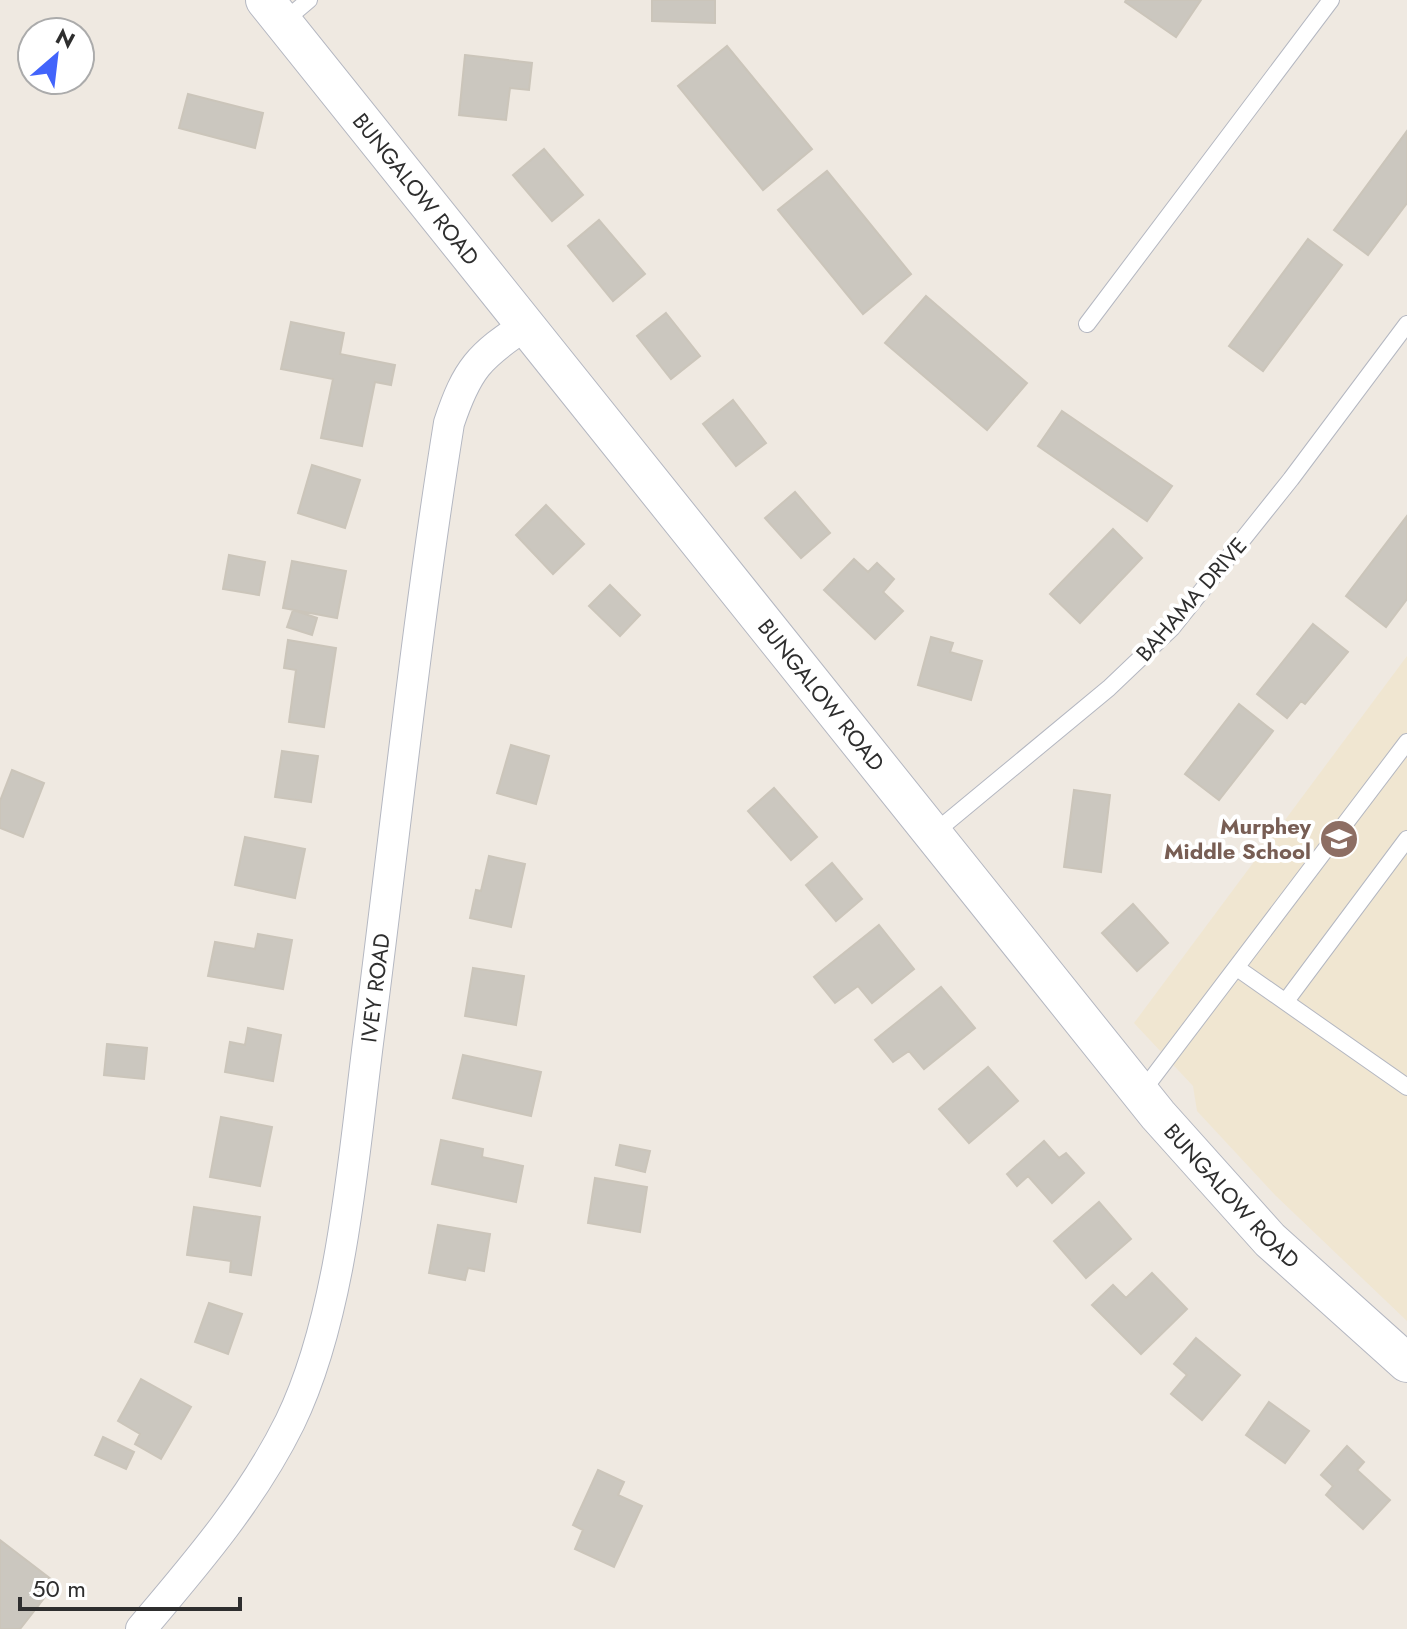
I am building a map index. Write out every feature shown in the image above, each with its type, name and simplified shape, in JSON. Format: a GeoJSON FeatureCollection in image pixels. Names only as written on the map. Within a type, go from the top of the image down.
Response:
{"type":"FeatureCollection","features":[{"type":"Feature","properties":{"kind":"street","name":"BUNGALOW ROAD"},"geometry":{"type":"LineString","coordinates":[[286,7],[526,325],[1141,1093],[1270,1240],[1407,1363]]}},
{"type":"Feature","properties":{"kind":"street","name":"IVEY ROAD"},"geometry":{"type":"LineString","coordinates":[[141,1629],[228,1522],[278,1445],[291,1420],[327,1315],[355,1146],[449,423],[466,377],[479,360],[526,325]]}},
{"type":"Feature","properties":{"kind":"lane"},"geometry":{"type":"LineString","coordinates":[[1087,324],[1331,0]]}},
{"type":"Feature","properties":{"kind":"lane","name":"BAHAMA DRIVE"},"geometry":{"type":"LineString","coordinates":[[934,833],[1109,688],[1172,628],[1291,479],[1407,324]]}},
{"type":"Feature","properties":{"kind":"lane"},"geometry":{"type":"LineString","coordinates":[[1141,1093],[1407,742]]}},
{"type":"Feature","properties":{"kind":"lane"},"geometry":{"type":"LineString","coordinates":[[1286,1001],[1407,839]]}},
{"type":"Feature","properties":{"kind":"lane"},"geometry":{"type":"LineString","coordinates":[[1237,968],[1407,1087]]}},
{"type":"Feature","properties":{"kind":"shaded area","name":"Murphey Middle School"},"geometry":{"type":"Polygon","coordinates":[[[1407,656],[1407,1321],[1275,1195],[1197,1111],[1193,1086],[1134,1023],[1407,656]]]}},
{"type":"Feature","properties":{"kind":"building"},"geometry":{"type":"Polygon","coordinates":[[[652,0],[715,0],[715,23],[652,21],[652,0]]]}},
{"type":"Feature","properties":{"kind":"building"},"geometry":{"type":"Polygon","coordinates":[[[1126,0],[1201,0],[1176,37],[1126,0]]]}},
{"type":"Feature","properties":{"kind":"building"},"geometry":{"type":"Polygon","coordinates":[[[727,46],[812,149],[763,190],[678,86],[727,46]]]}},
{"type":"Feature","properties":{"kind":"building"},"geometry":{"type":"Polygon","coordinates":[[[465,55],[532,63],[529,90],[510,88],[506,120],[459,115],[465,55]]]}},
{"type":"Feature","properties":{"kind":"building"},"geometry":{"type":"Polygon","coordinates":[[[188,94],[263,113],[255,148],[179,128],[188,94]]]}},
{"type":"Feature","properties":{"kind":"building"},"geometry":{"type":"Polygon","coordinates":[[[1407,131],[1407,203],[1368,255],[1334,230],[1407,131]]]}},
{"type":"Feature","properties":{"kind":"building"},"geometry":{"type":"Polygon","coordinates":[[[544,149],[583,195],[552,221],[513,175],[544,149]]]}},
{"type":"Feature","properties":{"kind":"building"},"geometry":{"type":"Polygon","coordinates":[[[827,171],[911,274],[863,314],[778,210],[827,171]]]}},
{"type":"Feature","properties":{"kind":"building"},"geometry":{"type":"Polygon","coordinates":[[[599,220],[645,274],[613,301],[568,246],[599,220]]]}},
{"type":"Feature","properties":{"kind":"building"},"geometry":{"type":"Polygon","coordinates":[[[1308,239],[1342,265],[1263,371],[1229,346],[1308,239]]]}},
{"type":"Feature","properties":{"kind":"building"},"geometry":{"type":"Polygon","coordinates":[[[926,296],[1027,383],[987,430],[885,343],[926,296]]]}},
{"type":"Feature","properties":{"kind":"building"},"geometry":{"type":"Polygon","coordinates":[[[666,313],[700,356],[671,379],[637,336],[666,313]]]}},
{"type":"Feature","properties":{"kind":"building"},"geometry":{"type":"Polygon","coordinates":[[[291,322],[344,333],[340,354],[395,365],[391,385],[375,382],[362,446],[321,438],[333,379],[281,369],[291,322]]]}},
{"type":"Feature","properties":{"kind":"building"},"geometry":{"type":"Polygon","coordinates":[[[733,400],[766,443],[736,466],[703,424],[733,400]]]}},
{"type":"Feature","properties":{"kind":"building"},"geometry":{"type":"Polygon","coordinates":[[[1062,411],[1172,486],[1147,521],[1038,446],[1062,411]]]}},
{"type":"Feature","properties":{"kind":"building"},"geometry":{"type":"Polygon","coordinates":[[[312,465],[360,480],[345,528],[298,513],[312,465]]]}},
{"type":"Feature","properties":{"kind":"building"},"geometry":{"type":"Polygon","coordinates":[[[795,492],[830,533],[801,558],[765,518],[795,492]]]}},
{"type":"Feature","properties":{"kind":"building"},"geometry":{"type":"Polygon","coordinates":[[[546,505],[584,544],[553,574],[516,535],[546,505]]]}},
{"type":"Feature","properties":{"kind":"building"},"geometry":{"type":"Polygon","coordinates":[[[1407,516],[1407,599],[1386,627],[1346,596],[1407,516]]]}},
{"type":"Feature","properties":{"kind":"building"},"geometry":{"type":"Polygon","coordinates":[[[1113,529],[1142,558],[1080,623],[1050,594],[1113,529]]]}},
{"type":"Feature","properties":{"kind":"building"},"geometry":{"type":"Polygon","coordinates":[[[229,555],[265,562],[259,595],[223,589],[229,555]]]}},
{"type":"Feature","properties":{"kind":"building"},"geometry":{"type":"Polygon","coordinates":[[[854,559],[868,572],[877,563],[894,579],[883,592],[903,611],[875,639],[824,590],[854,559]]]}},
{"type":"Feature","properties":{"kind":"building"},"geometry":{"type":"Polygon","coordinates":[[[292,561],[346,571],[337,618],[283,608],[292,561]]]}},
{"type":"Feature","properties":{"kind":"building"},"geometry":{"type":"Polygon","coordinates":[[[610,585],[640,615],[620,636],[589,606],[610,585]]]}},
{"type":"Feature","properties":{"kind":"building"},"geometry":{"type":"Polygon","coordinates":[[[293,610],[317,618],[312,635],[287,627],[293,610]]]}},
{"type":"Feature","properties":{"kind":"building"},"geometry":{"type":"Polygon","coordinates":[[[1313,624],[1348,652],[1305,704],[1301,701],[1287,718],[1257,694],[1313,624]]]}},
{"type":"Feature","properties":{"kind":"building"},"geometry":{"type":"Polygon","coordinates":[[[931,637],[953,643],[950,652],[982,661],[971,700],[918,685],[931,637]]]}},
{"type":"Feature","properties":{"kind":"building"},"geometry":{"type":"Polygon","coordinates":[[[288,640],[336,648],[324,727],[289,722],[296,670],[284,668],[288,640]]]}},
{"type":"Feature","properties":{"kind":"building"},"geometry":{"type":"Polygon","coordinates":[[[1239,704],[1273,731],[1219,800],[1185,774],[1239,704]]]}},
{"type":"Feature","properties":{"kind":"building"},"geometry":{"type":"Polygon","coordinates":[[[511,745],[549,756],[536,804],[497,793],[511,745]]]}},
{"type":"Feature","properties":{"kind":"building"},"geometry":{"type":"Polygon","coordinates":[[[282,751],[318,756],[311,802],[275,797],[282,751]]]}},
{"type":"Feature","properties":{"kind":"building"},"geometry":{"type":"Polygon","coordinates":[[[12,770],[44,783],[23,837],[0,828],[0,801],[12,770]]]}},
{"type":"Feature","properties":{"kind":"building"},"geometry":{"type":"Polygon","coordinates":[[[774,788],[817,837],[791,860],[748,811],[774,788]]]}},
{"type":"Feature","properties":{"kind":"building"},"geometry":{"type":"Polygon","coordinates":[[[1074,790],[1110,795],[1101,872],[1064,867],[1074,790]]]}},
{"type":"Feature","properties":{"kind":"building"},"geometry":{"type":"Polygon","coordinates":[[[245,837],[305,849],[295,898],[235,885],[245,837]]]}},
{"type":"Feature","properties":{"kind":"building"},"geometry":{"type":"Polygon","coordinates":[[[489,856],[525,864],[511,927],[470,918],[476,890],[481,891],[489,856]]]}},
{"type":"Feature","properties":{"kind":"building"},"geometry":{"type":"Polygon","coordinates":[[[832,863],[862,899],[836,921],[806,885],[832,863]]]}},
{"type":"Feature","properties":{"kind":"building"},"geometry":{"type":"Polygon","coordinates":[[[1133,904],[1168,943],[1137,971],[1102,933],[1133,904]]]}},
{"type":"Feature","properties":{"kind":"building"},"geometry":{"type":"Polygon","coordinates":[[[879,925],[914,969],[872,1003],[858,986],[835,1003],[814,977],[879,925]]]}},
{"type":"Feature","properties":{"kind":"building"},"geometry":{"type":"Polygon","coordinates":[[[258,934],[292,940],[283,989],[208,976],[215,942],[255,949],[258,934]]]}},
{"type":"Feature","properties":{"kind":"building"},"geometry":{"type":"Polygon","coordinates":[[[473,968],[524,976],[516,1025],[465,1016],[473,968]]]}},
{"type":"Feature","properties":{"kind":"building"},"geometry":{"type":"Polygon","coordinates":[[[941,987],[975,1028],[924,1069],[909,1051],[893,1062],[875,1040],[941,987]]]}},
{"type":"Feature","properties":{"kind":"building"},"geometry":{"type":"Polygon","coordinates":[[[248,1028],[281,1035],[273,1081],[225,1072],[230,1042],[245,1045],[248,1028]]]}},
{"type":"Feature","properties":{"kind":"building"},"geometry":{"type":"Polygon","coordinates":[[[107,1044],[147,1048],[144,1079],[104,1075],[107,1044]]]}},
{"type":"Feature","properties":{"kind":"building"},"geometry":{"type":"Polygon","coordinates":[[[463,1055],[541,1072],[531,1116],[453,1098],[463,1055]]]}},
{"type":"Feature","properties":{"kind":"building"},"geometry":{"type":"Polygon","coordinates":[[[988,1067],[1018,1101],[969,1143],[939,1109],[988,1067]]]}},
{"type":"Feature","properties":{"kind":"building"},"geometry":{"type":"Polygon","coordinates":[[[221,1117],[272,1127],[260,1186],[210,1177],[221,1117]]]}},
{"type":"Feature","properties":{"kind":"building"},"geometry":{"type":"Polygon","coordinates":[[[441,1140],[483,1149],[482,1157],[523,1166],[516,1202],[432,1184],[441,1140]]]}},
{"type":"Feature","properties":{"kind":"building"},"geometry":{"type":"Polygon","coordinates":[[[1044,1141],[1059,1158],[1066,1153],[1084,1173],[1052,1203],[1028,1176],[1017,1186],[1007,1174],[1044,1141]]]}},
{"type":"Feature","properties":{"kind":"building"},"geometry":{"type":"Polygon","coordinates":[[[620,1145],[650,1151],[645,1172],[616,1165],[620,1145]]]}},
{"type":"Feature","properties":{"kind":"building"},"geometry":{"type":"Polygon","coordinates":[[[595,1178],[647,1187],[640,1232],[588,1223],[595,1178]]]}},
{"type":"Feature","properties":{"kind":"building"},"geometry":{"type":"Polygon","coordinates":[[[1099,1202],[1131,1239],[1086,1278],[1054,1241],[1099,1202]]]}},
{"type":"Feature","properties":{"kind":"building"},"geometry":{"type":"Polygon","coordinates":[[[194,1207],[260,1217],[251,1275],[230,1272],[231,1261],[187,1255],[194,1207]]]}},
{"type":"Feature","properties":{"kind":"building"},"geometry":{"type":"Polygon","coordinates":[[[438,1225],[490,1234],[484,1271],[468,1268],[465,1280],[429,1273],[438,1225]]]}},
{"type":"Feature","properties":{"kind":"building"},"geometry":{"type":"Polygon","coordinates":[[[1152,1273],[1187,1309],[1141,1354],[1092,1305],[1113,1285],[1126,1298],[1152,1273]]]}},
{"type":"Feature","properties":{"kind":"building"},"geometry":{"type":"Polygon","coordinates":[[[209,1303],[242,1314],[228,1354],[195,1342],[209,1303]]]}},
{"type":"Feature","properties":{"kind":"building"},"geometry":{"type":"Polygon","coordinates":[[[1196,1338],[1240,1375],[1202,1420],[1171,1394],[1187,1375],[1174,1364],[1196,1338]]]}},
{"type":"Feature","properties":{"kind":"building"},"geometry":{"type":"Polygon","coordinates":[[[141,1379],[191,1407],[161,1459],[135,1444],[140,1434],[118,1421],[141,1379]]]}},
{"type":"Feature","properties":{"kind":"building"},"geometry":{"type":"Polygon","coordinates":[[[1269,1402],[1309,1431],[1285,1463],[1246,1435],[1269,1402]]]}},
{"type":"Feature","properties":{"kind":"building"},"geometry":{"type":"Polygon","coordinates":[[[103,1437],[134,1452],[126,1469],[95,1455],[103,1437]]]}},
{"type":"Feature","properties":{"kind":"building"},"geometry":{"type":"Polygon","coordinates":[[[1347,1446],[1364,1462],[1357,1470],[1390,1500],[1363,1529],[1326,1495],[1333,1486],[1321,1475],[1347,1446]]]}},
{"type":"Feature","properties":{"kind":"building"},"geometry":{"type":"Polygon","coordinates":[[[598,1470],[624,1482],[618,1495],[642,1506],[614,1567],[575,1549],[583,1530],[573,1525],[598,1470]]]}},
{"type":"Feature","properties":{"kind":"building"},"geometry":{"type":"Polygon","coordinates":[[[0,1540],[56,1583],[20,1629],[0,1629],[0,1540]]]}},
{"type":"Feature","properties":{"kind":"place","name":"Murphey Middle School"},"geometry":{"type":"Point","coordinates":[1339,839]}}]}
